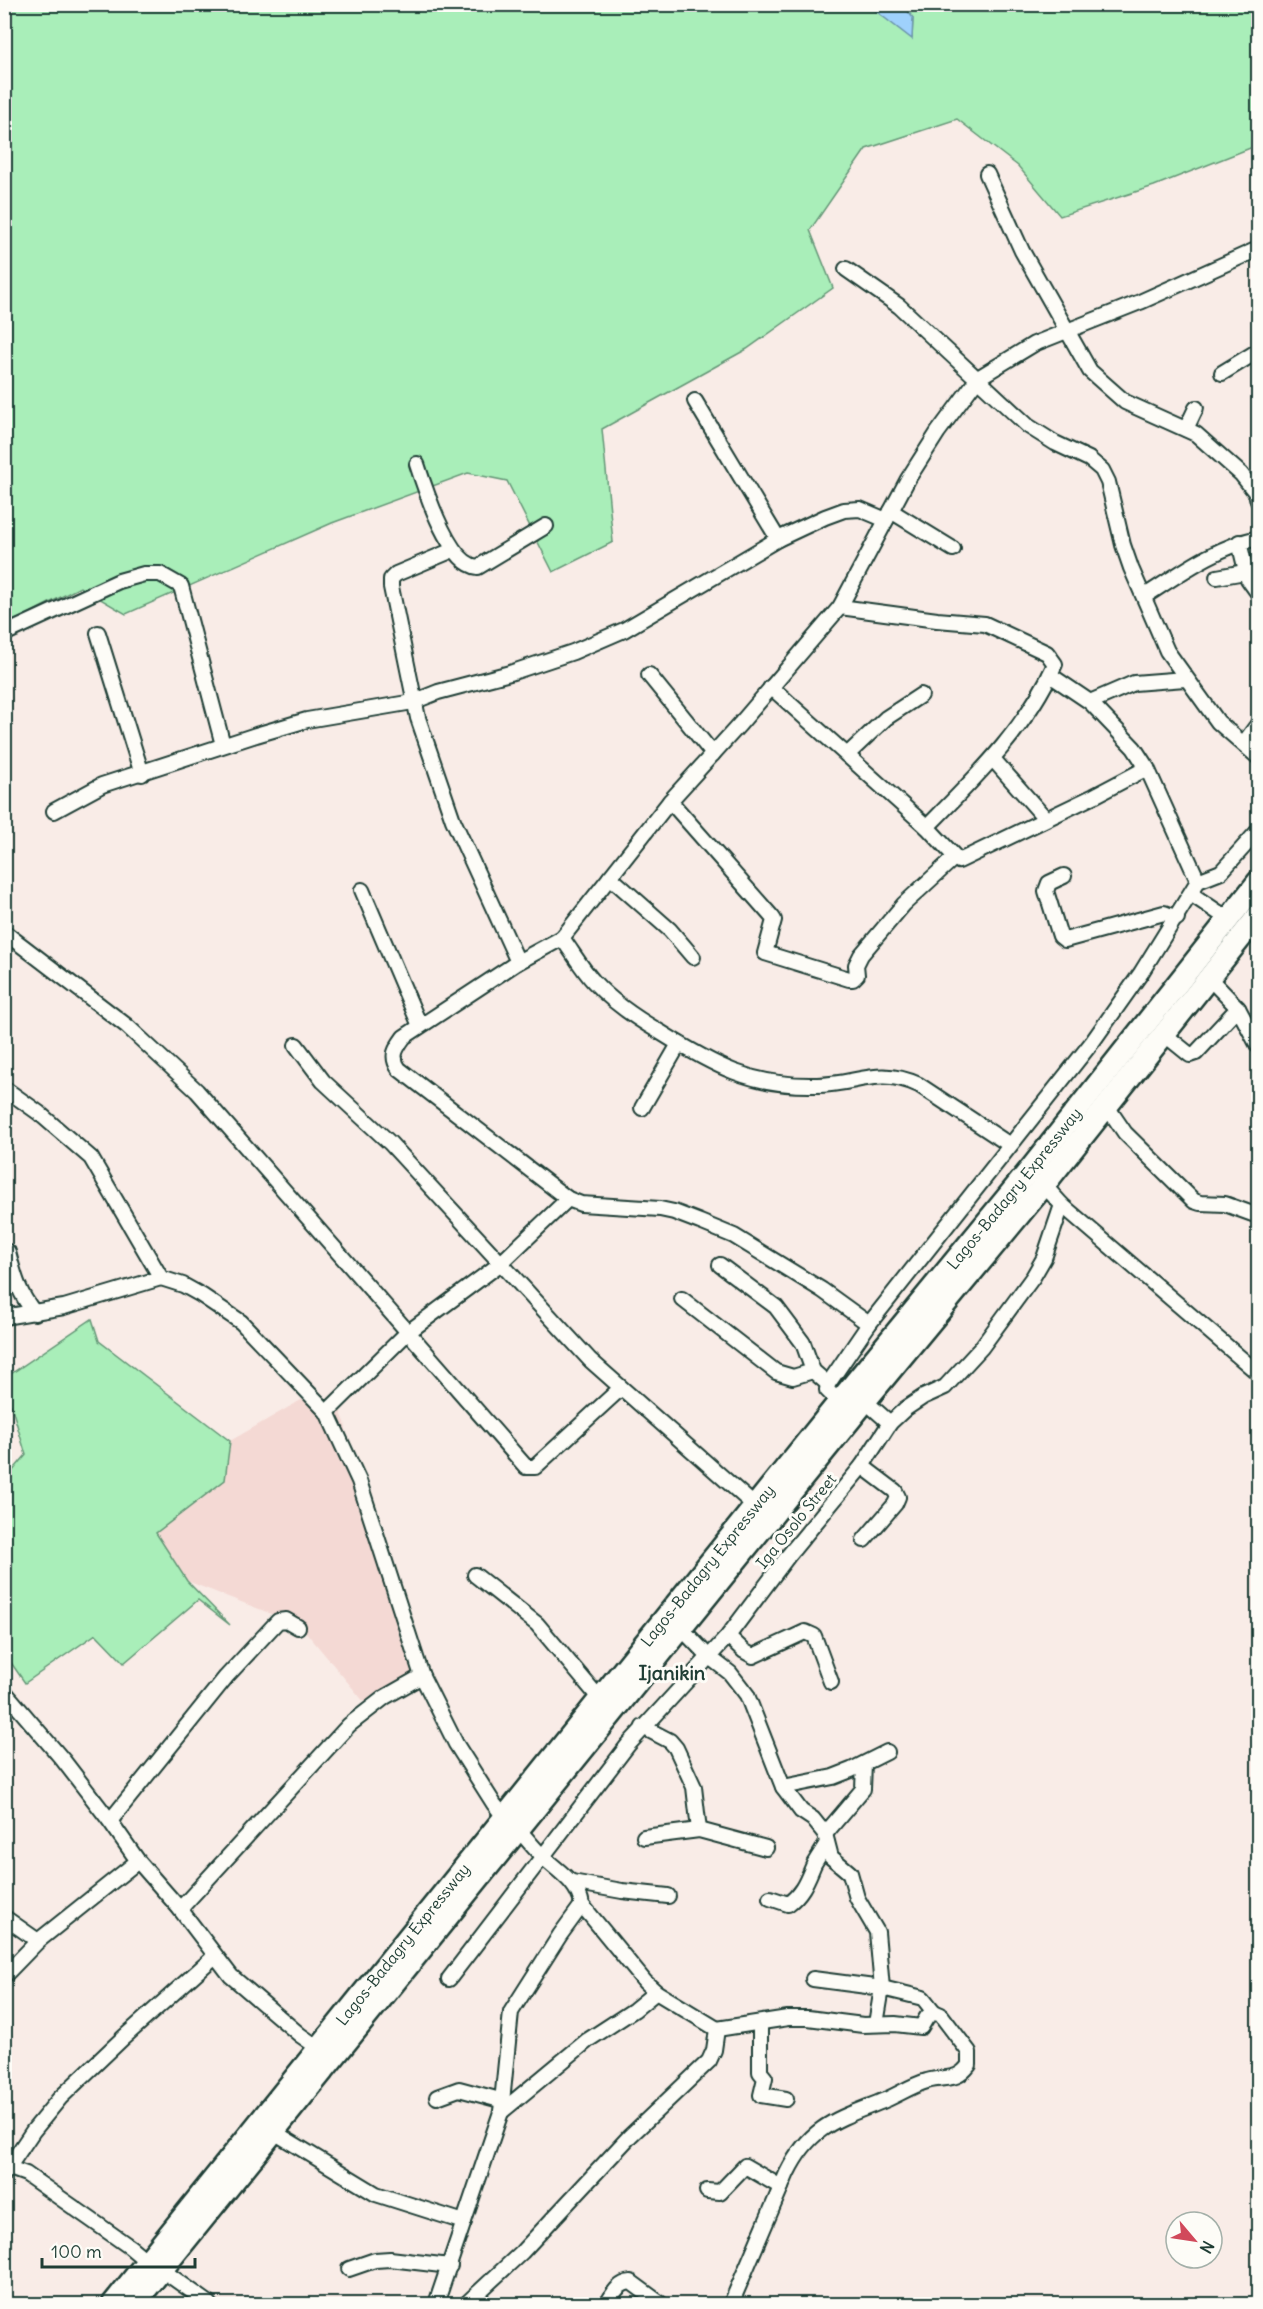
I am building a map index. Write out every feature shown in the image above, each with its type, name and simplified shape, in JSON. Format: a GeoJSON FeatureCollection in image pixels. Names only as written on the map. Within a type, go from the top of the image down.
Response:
{"type":"FeatureCollection","features":[{"type":"Feature","properties":{"kind":"highway","name":"Lagos-Badagry Expressway"},"geometry":{"type":"LineString","coordinates":[[112,2304],[155,2266],[274,2132],[512,1824],[600,1699],[755,1506],[833,1393],[1026,1175],[1258,882]]}},
{"type":"Feature","properties":{"kind":"highway","name":"Lagos-Badagry Expressway"},"geometry":{"type":"LineString","coordinates":[[134,2304],[155,2266],[320,2049],[681,1629],[865,1401],[1044,1185],[1258,916]]}},
{"type":"Feature","properties":{"kind":"street"},"geometry":{"type":"LineString","coordinates":[[987,174],[1022,251],[1090,371],[1125,402],[1196,434],[1225,458],[1258,495]]}},
{"type":"Feature","properties":{"kind":"street"},"geometry":{"type":"LineString","coordinates":[[869,1324],[822,1290],[734,1236],[674,1212],[580,1204],[568,1199],[399,1069],[394,1062],[395,1051],[404,1037],[420,1026],[518,962],[562,938],[670,801],[840,607],[908,479],[938,432],[978,378],[1016,354],[1068,330],[1140,302],[1258,249]]}},
{"type":"Feature","properties":{"kind":"street"},"geometry":{"type":"LineString","coordinates":[[846,268],[899,306],[1028,426],[1055,443],[1089,459],[1102,470],[1108,482],[1123,545],[1167,651],[1218,722],[1258,757]]}},
{"type":"Feature","properties":{"kind":"street"},"geometry":{"type":"LineString","coordinates":[[1222,373],[1258,351]]}},
{"type":"Feature","properties":{"kind":"street"},"geometry":{"type":"LineString","coordinates":[[695,401],[778,539]]}},
{"type":"Feature","properties":{"kind":"street"},"geometry":{"type":"LineString","coordinates":[[1186,429],[1196,408]]}},
{"type":"Feature","properties":{"kind":"street"},"geometry":{"type":"LineString","coordinates":[[417,464],[424,486],[453,550],[466,564],[478,567],[546,526]]}},
{"type":"Feature","properties":{"kind":"street"},"geometry":{"type":"LineString","coordinates":[[54,811],[102,785],[142,774],[223,745],[307,720],[414,702],[438,692],[510,673],[598,643],[778,539],[804,525],[844,510],[860,508],[889,516],[953,549]]}},
{"type":"Feature","properties":{"kind":"street"},"geometry":{"type":"LineString","coordinates":[[1145,596],[1216,551],[1258,538]]}},
{"type":"Feature","properties":{"kind":"street"},"geometry":{"type":"LineString","coordinates":[[1239,542],[1245,572],[1258,593]]}},
{"type":"Feature","properties":{"kind":"street"},"geometry":{"type":"LineString","coordinates":[[453,550],[396,574],[391,579],[414,702],[453,820],[518,962]]}},
{"type":"Feature","properties":{"kind":"street"},"geometry":{"type":"LineString","coordinates":[[1217,577],[1245,572]]}},
{"type":"Feature","properties":{"kind":"street"},"geometry":{"type":"LineString","coordinates":[[4,634],[118,581],[144,574],[160,574],[173,580],[181,586],[223,745]]}},
{"type":"Feature","properties":{"kind":"street"},"geometry":{"type":"LineString","coordinates":[[840,607],[993,626],[1047,653],[1055,664],[1033,706],[993,759],[927,827]]}},
{"type":"Feature","properties":{"kind":"street"},"geometry":{"type":"LineString","coordinates":[[98,633],[142,774]]}},
{"type":"Feature","properties":{"kind":"street"},"geometry":{"type":"LineString","coordinates":[[649,675],[713,754]]}},
{"type":"Feature","properties":{"kind":"street"},"geometry":{"type":"LineString","coordinates":[[1050,675],[1090,702],[1115,726],[1147,768],[1195,887],[1228,919]]}},
{"type":"Feature","properties":{"kind":"street"},"geometry":{"type":"LineString","coordinates":[[1090,702],[1134,683],[1185,679]]}},
{"type":"Feature","properties":{"kind":"street"},"geometry":{"type":"LineString","coordinates":[[771,687],[927,827],[959,861],[1147,768]]}},
{"type":"Feature","properties":{"kind":"street"},"geometry":{"type":"LineString","coordinates":[[847,755],[886,718],[921,695]]}},
{"type":"Feature","properties":{"kind":"street"},"geometry":{"type":"LineString","coordinates":[[1244,743],[1258,724]]}},
{"type":"Feature","properties":{"kind":"street"},"geometry":{"type":"LineString","coordinates":[[993,759],[1045,818]]}},
{"type":"Feature","properties":{"kind":"street"},"geometry":{"type":"LineString","coordinates":[[670,801],[774,920],[765,953],[849,979],[857,975],[856,965],[875,938],[910,898],[954,858]]}},
{"type":"Feature","properties":{"kind":"street"},"geometry":{"type":"LineString","coordinates":[[720,1265],[776,1307],[803,1344],[813,1371],[833,1393],[869,1324],[1010,1145],[1040,1111],[1093,1041],[1177,918],[1195,887],[1221,872],[1258,831]]}},
{"type":"Feature","properties":{"kind":"street"},"geometry":{"type":"LineString","coordinates":[[1064,876],[1049,883],[1046,891],[1060,936],[1065,940],[1164,913],[1177,918]]}},
{"type":"Feature","properties":{"kind":"street"},"geometry":{"type":"LineString","coordinates":[[610,877],[670,930],[693,957]]}},
{"type":"Feature","properties":{"kind":"street"},"geometry":{"type":"LineString","coordinates":[[362,890],[420,1026]]}},
{"type":"Feature","properties":{"kind":"street"},"geometry":{"type":"LineString","coordinates":[[4,932],[127,1026],[197,1091],[526,1467],[530,1469],[535,1467],[621,1388]]}},
{"type":"Feature","properties":{"kind":"street"},"geometry":{"type":"LineString","coordinates":[[562,938],[593,981],[632,1015],[723,1069],[780,1084],[820,1085],[884,1075],[904,1078],[919,1084],[1010,1145]]}},
{"type":"Feature","properties":{"kind":"street"},"geometry":{"type":"LineString","coordinates":[[1209,978],[1238,1008],[1258,1046]]}},
{"type":"Feature","properties":{"kind":"street"},"geometry":{"type":"LineString","coordinates":[[1164,1034],[1190,1055],[1196,1053],[1238,1008]]}},
{"type":"Feature","properties":{"kind":"street"},"geometry":{"type":"LineString","coordinates":[[642,1108],[679,1044]]}},
{"type":"Feature","properties":{"kind":"street"},"geometry":{"type":"LineString","coordinates":[[296,1045],[323,1081],[390,1143],[590,1360],[755,1506]]}},
{"type":"Feature","properties":{"kind":"street"},"geometry":{"type":"LineString","coordinates":[[4,1088],[39,1113],[91,1158],[161,1278]]}},
{"type":"Feature","properties":{"kind":"street"},"geometry":{"type":"LineString","coordinates":[[1106,1105],[1125,1133],[1194,1201],[1225,1204],[1258,1216]]}},
{"type":"Feature","properties":{"kind":"street"},"geometry":{"type":"LineString","coordinates":[[1044,1185],[1062,1205],[1258,1373]]}},
{"type":"Feature","properties":{"kind":"street"},"geometry":{"type":"LineString","coordinates":[[327,1412],[407,1333],[500,1264],[568,1199]]}},
{"type":"Feature","properties":{"kind":"street","name":"Iga Osolo Street"},"geometry":{"type":"LineString","coordinates":[[449,1979],[541,1855],[644,1727],[728,1636],[788,1556],[862,1466],[890,1423],[905,1408],[945,1387],[981,1348],[1033,1277],[1044,1258],[1062,1205]]}},
{"type":"Feature","properties":{"kind":"street"},"geometry":{"type":"LineString","coordinates":[[8,1252],[17,1284],[26,1302],[35,1313]]}},
{"type":"Feature","properties":{"kind":"street"},"geometry":{"type":"LineString","coordinates":[[4,1317],[64,1307],[161,1278],[183,1285],[241,1322],[327,1412],[359,1481],[422,1677],[456,1744],[494,1804],[541,1855],[572,1882],[580,1895],[582,1905],[634,1970],[656,1992],[717,2029],[788,2018],[921,2027],[927,2017],[934,2012]]}},
{"type":"Feature","properties":{"kind":"street"},"geometry":{"type":"LineString","coordinates":[[682,1299],[776,1372],[793,1377],[813,1371]]}},
{"type":"Feature","properties":{"kind":"street"},"geometry":{"type":"LineString","coordinates":[[865,1401],[890,1423]]}},
{"type":"Feature","properties":{"kind":"street"},"geometry":{"type":"LineString","coordinates":[[862,1466],[895,1491],[898,1497],[895,1504],[864,1540]]}},
{"type":"Feature","properties":{"kind":"street"},"geometry":{"type":"LineString","coordinates":[[475,1575],[537,1624],[600,1699]]}},
{"type":"Feature","properties":{"kind":"street"},"geometry":{"type":"LineString","coordinates":[[110,1821],[226,1677],[279,1621],[286,1620],[298,1627]]}},
{"type":"Feature","properties":{"kind":"street"},"geometry":{"type":"LineString","coordinates":[[681,1629],[708,1656],[730,1673],[747,1695],[783,1787],[801,1811],[813,1819],[826,1839],[831,1857],[850,1873],[857,1898],[878,1932],[882,1988],[876,2024]]}},
{"type":"Feature","properties":{"kind":"street"},"geometry":{"type":"LineString","coordinates":[[728,1636],[753,1656],[805,1632],[810,1634],[814,1636],[831,1682]]}},
{"type":"Feature","properties":{"kind":"street"},"geometry":{"type":"LineString","coordinates":[[180,1909],[349,1725],[386,1697],[422,1677]]}},
{"type":"Feature","properties":{"kind":"street"},"geometry":{"type":"LineString","coordinates":[[4,1691],[63,1760],[138,1861],[180,1909],[231,1976],[300,2035],[320,2049]]}},
{"type":"Feature","properties":{"kind":"street"},"geometry":{"type":"LineString","coordinates":[[644,1727],[670,1741],[676,1748],[694,1787],[699,1830]]}},
{"type":"Feature","properties":{"kind":"street"},"geometry":{"type":"LineString","coordinates":[[783,1787],[833,1777],[886,1752]]}},
{"type":"Feature","properties":{"kind":"street"},"geometry":{"type":"LineString","coordinates":[[770,1898],[788,1904],[804,1890],[826,1839],[862,1789],[864,1764]]}},
{"type":"Feature","properties":{"kind":"street"},"geometry":{"type":"LineString","coordinates":[[644,1837],[699,1830],[766,1848]]}},
{"type":"Feature","properties":{"kind":"street"},"geometry":{"type":"LineString","coordinates":[[4,1976],[38,1941],[138,1861]]}},
{"type":"Feature","properties":{"kind":"street"},"geometry":{"type":"LineString","coordinates":[[572,1882],[668,1896]]}},
{"type":"Feature","properties":{"kind":"street"},"geometry":{"type":"LineString","coordinates":[[436,2304],[500,2106],[512,2012],[560,1935],[582,1905]]}},
{"type":"Feature","properties":{"kind":"street"},"geometry":{"type":"LineString","coordinates":[[4,1917],[38,1941]]}},
{"type":"Feature","properties":{"kind":"street"},"geometry":{"type":"LineString","coordinates":[[210,2304],[26,2174],[6,2169],[60,2098],[215,1956]]}},
{"type":"Feature","properties":{"kind":"street"},"geometry":{"type":"LineString","coordinates":[[731,2304],[797,2153],[811,2136],[839,2118],[928,2080],[956,2077],[969,2065],[969,2052],[940,2015],[934,2012],[923,1998],[882,1988],[813,1978]]}},
{"type":"Feature","properties":{"kind":"street"},"geometry":{"type":"LineString","coordinates":[[500,2106],[656,1992]]}},
{"type":"Feature","properties":{"kind":"street"},"geometry":{"type":"LineString","coordinates":[[760,2023],[760,2072],[765,2078],[761,2095],[786,2100]]}},
{"type":"Feature","properties":{"kind":"street"},"geometry":{"type":"LineString","coordinates":[[466,2304],[522,2252],[630,2136],[709,2061],[714,2050],[717,2029]]}},
{"type":"Feature","properties":{"kind":"street"},"geometry":{"type":"LineString","coordinates":[[437,2097],[459,2090],[500,2106]]}},
{"type":"Feature","properties":{"kind":"street"},"geometry":{"type":"LineString","coordinates":[[274,2132],[376,2194],[464,2222]]}},
{"type":"Feature","properties":{"kind":"street"},"geometry":{"type":"LineString","coordinates":[[707,2191],[720,2192],[745,2166],[781,2187]]}},
{"type":"Feature","properties":{"kind":"street"},"geometry":{"type":"LineString","coordinates":[[349,2269],[375,2260],[390,2259],[450,2266]]}},
{"type":"Feature","properties":{"kind":"street"},"geometry":{"type":"LineString","coordinates":[[607,2304],[619,2286],[624,2282],[631,2282],[661,2304]]}},
{"type":"Feature","properties":{"kind":"shaded area"},"geometry":{"type":"Polygon","coordinates":[[[301,1400],[338,1406],[345,1422],[348,1445],[407,1602],[416,1651],[428,1671],[431,1684],[456,1737],[495,1785],[487,1799],[436,1699],[418,1685],[376,1707],[332,1749],[365,1703],[300,1625],[187,1581],[156,1533],[225,1480],[230,1441],[301,1400]]]}},
{"type":"Feature","properties":{"kind":"green space"},"geometry":{"type":"Polygon","coordinates":[[[868,4],[912,38],[913,18],[903,5],[1258,5],[1258,145],[1154,186],[1060,216],[1018,166],[957,119],[866,149],[810,230],[833,288],[747,349],[602,429],[613,542],[553,572],[507,481],[468,473],[332,523],[126,614],[80,587],[5,626],[5,5],[868,4]]]}},
{"type":"Feature","properties":{"kind":"green space"},"geometry":{"type":"Polygon","coordinates":[[[92,1319],[99,1341],[230,1441],[225,1480],[156,1533],[187,1581],[230,1625],[198,1600],[124,1663],[96,1634],[25,1683],[5,1654],[5,1480],[26,1455],[11,1405],[5,1407],[5,1378],[92,1319]]]}},
{"type":"Feature","properties":{"kind":"water"},"geometry":{"type":"Polygon","coordinates":[[[868,5],[903,5],[913,18],[912,39],[868,5]]]}},
{"type":"Feature","properties":{"kind":"district","name":"Ijanikin"},"geometry":{"type":"Point","coordinates":[672,1673]}}]}
